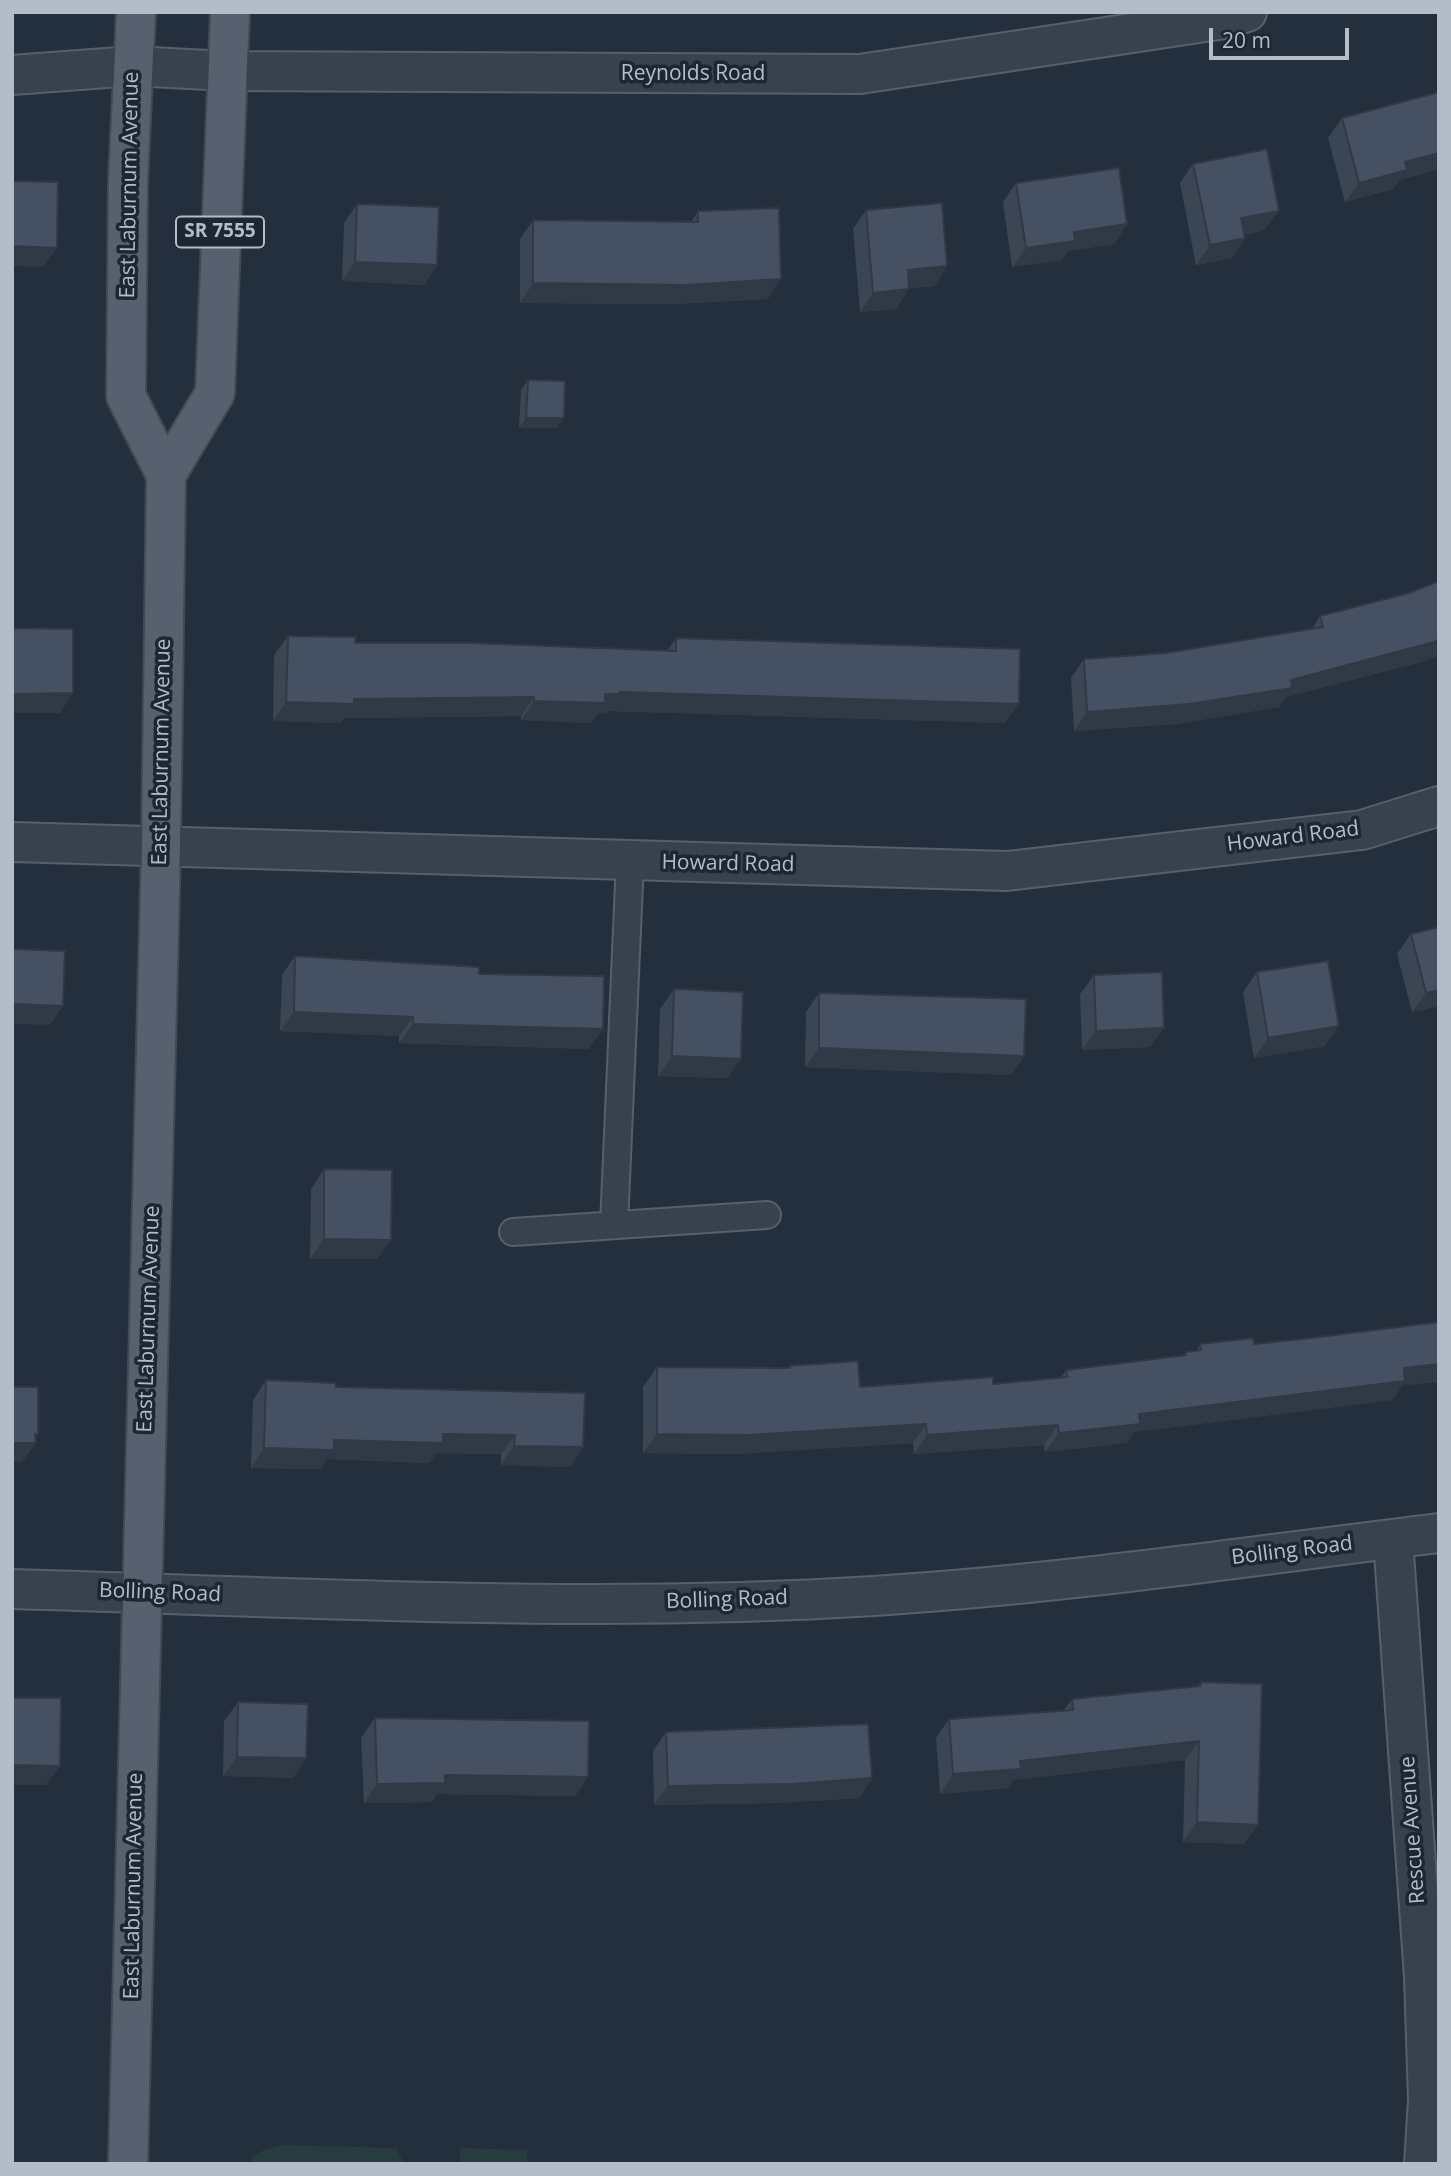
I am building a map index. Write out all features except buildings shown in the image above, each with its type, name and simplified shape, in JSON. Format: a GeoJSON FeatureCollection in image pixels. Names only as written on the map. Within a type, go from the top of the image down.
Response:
{"type":"FeatureCollection","features":[{"type":"Feature","properties":{"kind":"main road","name":"East Laburnum Avenue"},"geometry":{"type":"LineString","coordinates":[[128,2164],[161,846],[166,475],[126,397],[128,181],[136,12]]}},
{"type":"Feature","properties":{"kind":"main road"},"geometry":{"type":"LineString","coordinates":[[226,71],[230,12]]}},
{"type":"Feature","properties":{"kind":"main road","name":"SR 7555"},"geometry":{"type":"LineString","coordinates":[[166,475],[215,393],[226,71]]}},
{"type":"Feature","properties":{"kind":"street","name":"Reynolds Road"},"geometry":{"type":"LineString","coordinates":[[12,75],[133,66],[226,71],[860,74],[1225,19],[1247,12]]}},
{"type":"Feature","properties":{"kind":"street","name":"Howard Road"},"geometry":{"type":"LineString","coordinates":[[12,842],[1007,871],[1362,830],[1439,806]]}},
{"type":"Feature","properties":{"kind":"street","name":"Bolling Road"},"geometry":{"type":"LineString","coordinates":[[12,1589],[646,1603],[873,1596],[1053,1580],[1439,1533]]}},
{"type":"Feature","properties":{"kind":"street","name":"Rescue Avenue"},"geometry":{"type":"LineString","coordinates":[[1393,1539],[1424,1977],[1429,2100],[1424,2164]]}},
{"type":"Feature","properties":{"kind":"lane"},"geometry":{"type":"LineString","coordinates":[[614,1225],[630,861]]}},
{"type":"Feature","properties":{"kind":"lane"},"geometry":{"type":"LineString","coordinates":[[513,1232],[767,1215]]}},
{"type":"Feature","properties":{"kind":"green space"},"geometry":{"type":"Polygon","coordinates":[[[284,2145],[396,2148],[404,2164],[249,2164],[259,2153],[284,2145]]]}},
{"type":"Feature","properties":{"kind":"green space"},"geometry":{"type":"Polygon","coordinates":[[[460,2148],[527,2150],[527,2164],[460,2164],[460,2148]]]}}]}
